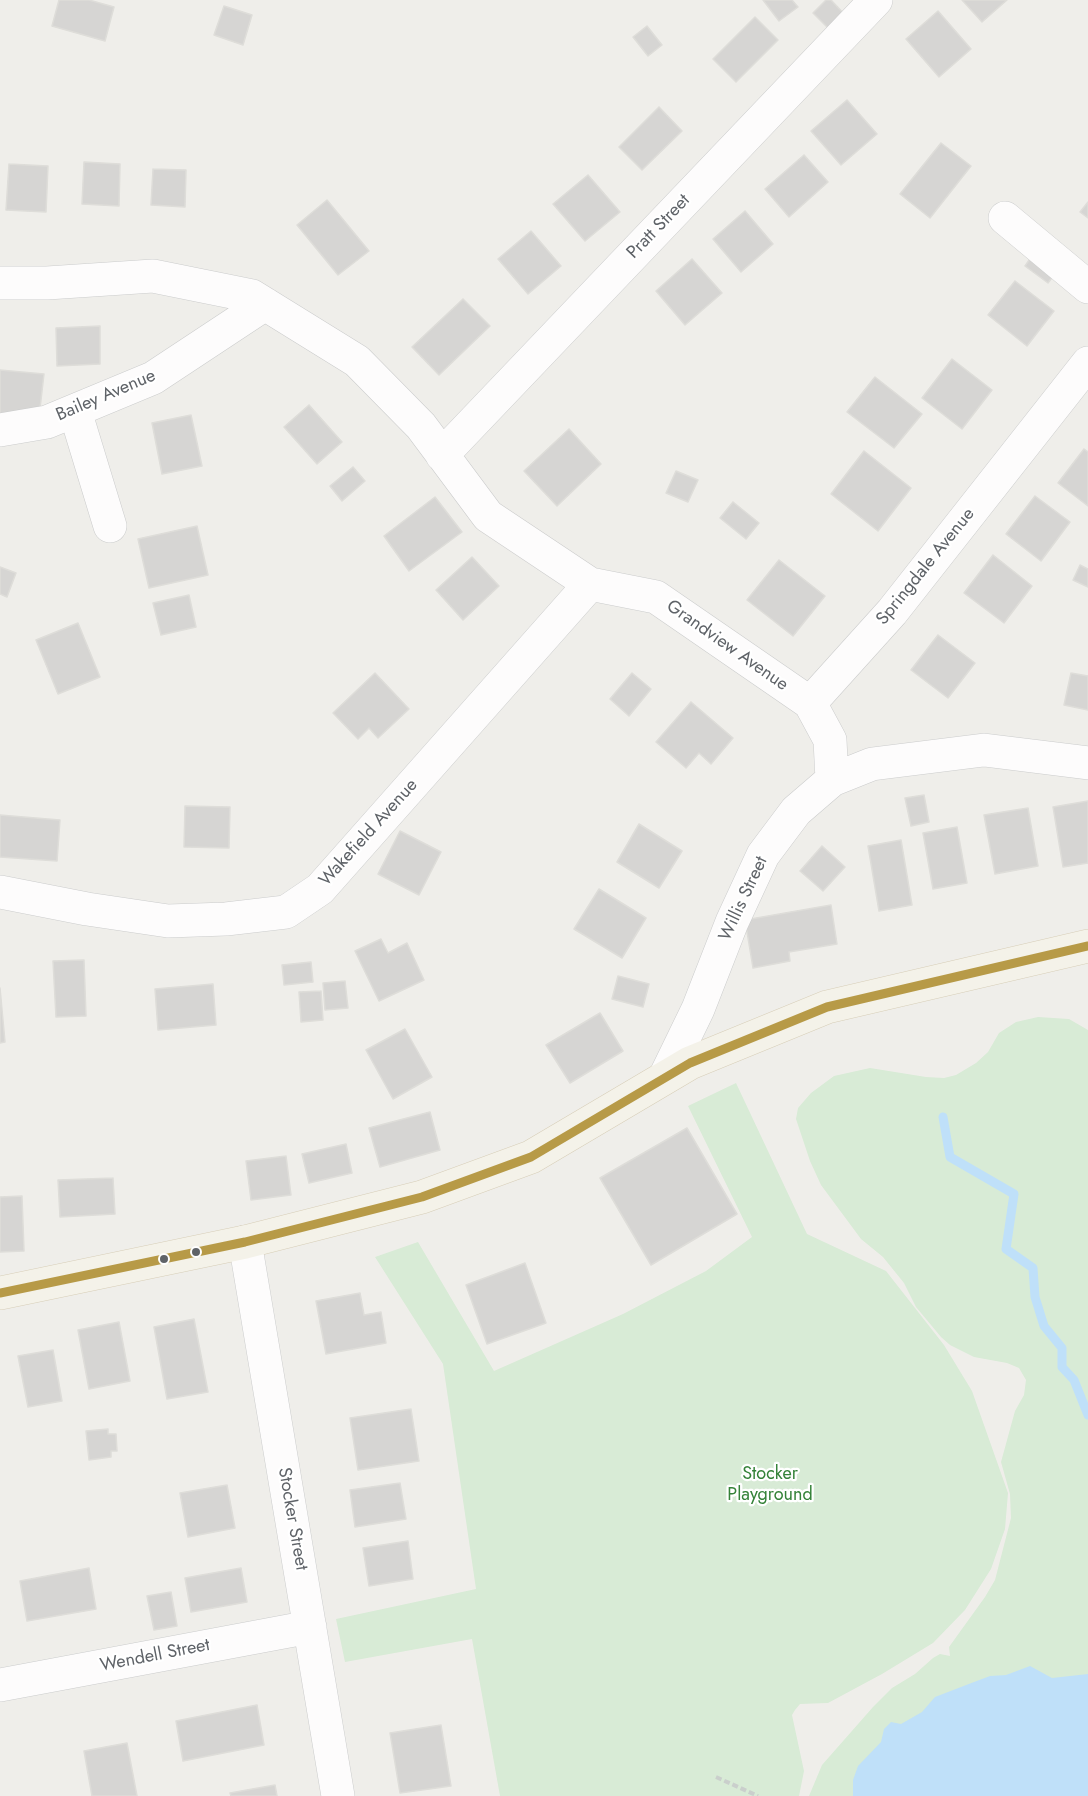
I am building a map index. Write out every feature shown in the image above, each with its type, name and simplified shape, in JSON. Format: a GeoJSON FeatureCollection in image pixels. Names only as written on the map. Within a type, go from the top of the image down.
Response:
{"type":"FeatureCollection","features":[{"type":"Feature","properties":{"kind":"main road"},"geometry":{"type":"LineString","coordinates":[[0,1293],[245,1242],[422,1197],[531,1157],[690,1063],[827,1007],[1088,946]]}},
{"type":"Feature","properties":{"kind":"street","name":"Pratt Street"},"geometry":{"type":"LineString","coordinates":[[442,455],[876,0]]}},
{"type":"Feature","properties":{"kind":"street"},"geometry":{"type":"LineString","coordinates":[[1005,218],[1088,287]]}},
{"type":"Feature","properties":{"kind":"street","name":"Grandview Avenue"},"geometry":{"type":"LineString","coordinates":[[0,282],[47,283],[153,276],[252,296],[357,361],[421,426],[488,516],[590,584],[656,597],[810,703]]}},
{"type":"Feature","properties":{"kind":"street","name":"Bailey Avenue"},"geometry":{"type":"LineString","coordinates":[[0,430],[47,422],[153,378],[265,304]]}},
{"type":"Feature","properties":{"kind":"street","name":"Springdale Avenue"},"geometry":{"type":"LineString","coordinates":[[810,703],[892,612],[1088,363]]}},
{"type":"Feature","properties":{"kind":"street"},"geometry":{"type":"LineString","coordinates":[[75,411],[110,526]]}},
{"type":"Feature","properties":{"kind":"street","name":"Wakefield Avenue"},"geometry":{"type":"LineString","coordinates":[[0,891],[87,909],[168,921],[226,919],[285,912],[320,889],[590,584]]}},
{"type":"Feature","properties":{"kind":"street"},"geometry":{"type":"LineString","coordinates":[[810,703],[830,740],[832,780]]}},
{"type":"Feature","properties":{"kind":"street","name":"Willis Street"},"geometry":{"type":"LineString","coordinates":[[665,1077],[698,1009],[732,922],[763,855],[796,811],[832,780],[872,764],[984,750],[1088,763]]}},
{"type":"Feature","properties":{"kind":"street","name":"Stocker Street"},"geometry":{"type":"LineString","coordinates":[[245,1242],[338,1796]]}},
{"type":"Feature","properties":{"kind":"street","name":"Wendell Street"},"geometry":{"type":"LineString","coordinates":[[0,1685],[310,1627]]}},
{"type":"Feature","properties":{"kind":"path"},"geometry":{"type":"LineString","coordinates":[[716,1778],[758,1796]]}},
{"type":"Feature","properties":{"kind":"green space"},"geometry":{"type":"Polygon","coordinates":[[[1038,1017],[1069,1019],[1088,1030],[1088,1796],[809,1796],[822,1765],[892,1688],[915,1674],[940,1654],[950,1656],[949,1647],[995,1580],[1011,1518],[1010,1494],[1001,1462],[1015,1411],[1024,1395],[1026,1380],[1019,1368],[1007,1363],[974,1357],[950,1345],[941,1337],[916,1307],[904,1283],[883,1257],[861,1239],[821,1185],[796,1119],[798,1108],[811,1093],[834,1076],[870,1068],[926,1077],[944,1078],[956,1075],[976,1063],[988,1052],[999,1033],[1016,1022],[1038,1017]]]}},
{"type":"Feature","properties":{"kind":"green space","name":"Stocker Playground"},"geometry":{"type":"Polygon","coordinates":[[[736,1083],[807,1234],[886,1271],[944,1345],[972,1391],[1008,1493],[1005,1529],[991,1569],[965,1610],[933,1643],[828,1703],[800,1704],[795,1710],[792,1715],[804,1771],[799,1796],[500,1796],[472,1639],[345,1662],[336,1619],[476,1589],[443,1364],[375,1257],[418,1242],[494,1371],[623,1314],[706,1271],[752,1237],[688,1106],[736,1083]]]}},
{"type":"Feature","properties":{"kind":"water"},"geometry":{"type":"Polygon","coordinates":[[[1030,1666],[1052,1678],[1088,1674],[1088,1796],[853,1796],[853,1780],[858,1766],[881,1742],[884,1729],[891,1722],[901,1724],[922,1712],[935,1697],[990,1676],[1006,1675],[1030,1666]]]}},
{"type":"Feature","properties":{"kind":"building"},"geometry":{"type":"Polygon","coordinates":[[[59,0],[89,0],[114,7],[105,41],[52,26],[59,0]]]}},
{"type":"Feature","properties":{"kind":"building"},"geometry":{"type":"Polygon","coordinates":[[[763,0],[792,0],[798,7],[779,21],[763,0]]]}},
{"type":"Feature","properties":{"kind":"building"},"geometry":{"type":"Polygon","coordinates":[[[826,0],[831,0],[848,18],[832,32],[813,13],[826,0]]]}},
{"type":"Feature","properties":{"kind":"building"},"geometry":{"type":"Polygon","coordinates":[[[962,0],[1007,0],[982,22],[962,0]]]}},
{"type":"Feature","properties":{"kind":"building"},"geometry":{"type":"Polygon","coordinates":[[[224,6],[252,15],[243,45],[214,35],[224,6]]]}},
{"type":"Feature","properties":{"kind":"building"},"geometry":{"type":"Polygon","coordinates":[[[938,11],[971,49],[939,77],[906,39],[938,11]]]}},
{"type":"Feature","properties":{"kind":"building"},"geometry":{"type":"Polygon","coordinates":[[[755,17],[778,40],[736,82],[713,59],[755,17]]]}},
{"type":"Feature","properties":{"kind":"building"},"geometry":{"type":"Polygon","coordinates":[[[647,26],[662,45],[648,56],[633,37],[647,26]]]}},
{"type":"Feature","properties":{"kind":"building"},"geometry":{"type":"Polygon","coordinates":[[[847,100],[877,134],[841,165],[811,131],[847,100]]]}},
{"type":"Feature","properties":{"kind":"building"},"geometry":{"type":"Polygon","coordinates":[[[659,107],[682,131],[642,170],[619,147],[659,107]]]}},
{"type":"Feature","properties":{"kind":"building"},"geometry":{"type":"Polygon","coordinates":[[[941,143],[971,166],[930,218],[900,194],[941,143]]]}},
{"type":"Feature","properties":{"kind":"building"},"geometry":{"type":"Polygon","coordinates":[[[804,155],[828,182],[789,217],[765,189],[804,155]]]}},
{"type":"Feature","properties":{"kind":"building"},"geometry":{"type":"Polygon","coordinates":[[[84,162],[120,164],[119,206],[82,204],[84,162]]]}},
{"type":"Feature","properties":{"kind":"building"},"geometry":{"type":"Polygon","coordinates":[[[9,164],[48,166],[46,212],[6,210],[9,164]]]}},
{"type":"Feature","properties":{"kind":"building"},"geometry":{"type":"Polygon","coordinates":[[[153,169],[186,170],[185,207],[151,205],[153,169]]]}},
{"type":"Feature","properties":{"kind":"building"},"geometry":{"type":"Polygon","coordinates":[[[588,175],[620,212],[585,241],[553,204],[588,175]]]}},
{"type":"Feature","properties":{"kind":"building"},"geometry":{"type":"Polygon","coordinates":[[[327,200],[369,251],[338,275],[297,225],[327,200]]]}},
{"type":"Feature","properties":{"kind":"building"},"geometry":{"type":"Polygon","coordinates":[[[1088,202],[1088,218],[1080,212],[1088,202]]]}},
{"type":"Feature","properties":{"kind":"building"},"geometry":{"type":"Polygon","coordinates":[[[745,211],[773,244],[741,272],[713,239],[745,211]]]}},
{"type":"Feature","properties":{"kind":"building"},"geometry":{"type":"Polygon","coordinates":[[[531,231],[561,266],[528,294],[498,259],[531,231]]]}},
{"type":"Feature","properties":{"kind":"building"},"geometry":{"type":"Polygon","coordinates":[[[1036,250],[1060,267],[1048,283],[1025,266],[1036,250]]]}},
{"type":"Feature","properties":{"kind":"building"},"geometry":{"type":"Polygon","coordinates":[[[692,259],[722,293],[685,325],[656,291],[692,259]]]}},
{"type":"Feature","properties":{"kind":"building"},"geometry":{"type":"Polygon","coordinates":[[[1015,281],[1054,311],[1027,346],[988,315],[1015,281]]]}},
{"type":"Feature","properties":{"kind":"building"},"geometry":{"type":"Polygon","coordinates":[[[463,299],[490,326],[439,375],[412,347],[463,299]]]}},
{"type":"Feature","properties":{"kind":"building"},"geometry":{"type":"Polygon","coordinates":[[[100,326],[100,364],[57,366],[56,328],[100,326]]]}},
{"type":"Feature","properties":{"kind":"building"},"geometry":{"type":"Polygon","coordinates":[[[952,359],[992,390],[962,429],[922,398],[952,359]]]}},
{"type":"Feature","properties":{"kind":"building"},"geometry":{"type":"Polygon","coordinates":[[[0,370],[44,374],[39,417],[0,413],[0,370]]]}},
{"type":"Feature","properties":{"kind":"building"},"geometry":{"type":"Polygon","coordinates":[[[875,377],[922,414],[894,448],[847,412],[875,377]]]}},
{"type":"Feature","properties":{"kind":"building"},"geometry":{"type":"Polygon","coordinates":[[[309,405],[342,442],[317,464],[284,427],[309,405]]]}},
{"type":"Feature","properties":{"kind":"building"},"geometry":{"type":"Polygon","coordinates":[[[191,415],[202,466],[162,474],[152,423],[191,415]]]}},
{"type":"Feature","properties":{"kind":"building"},"geometry":{"type":"Polygon","coordinates":[[[569,429],[601,464],[557,506],[524,471],[569,429]]]}},
{"type":"Feature","properties":{"kind":"building"},"geometry":{"type":"Polygon","coordinates":[[[1084,449],[1088,452],[1088,506],[1058,483],[1084,449]]]}},
{"type":"Feature","properties":{"kind":"building"},"geometry":{"type":"Polygon","coordinates":[[[864,451],[911,488],[878,531],[831,494],[864,451]]]}},
{"type":"Feature","properties":{"kind":"building"},"geometry":{"type":"Polygon","coordinates":[[[353,467],[365,481],[342,501],[330,486],[353,467]]]}},
{"type":"Feature","properties":{"kind":"building"},"geometry":{"type":"Polygon","coordinates":[[[676,471],[698,480],[688,502],[666,493],[676,471]]]}},
{"type":"Feature","properties":{"kind":"building"},"geometry":{"type":"Polygon","coordinates":[[[1035,496],[1070,522],[1041,561],[1006,534],[1035,496]]]}},
{"type":"Feature","properties":{"kind":"building"},"geometry":{"type":"Polygon","coordinates":[[[435,497],[462,532],[409,571],[384,536],[435,497]]]}},
{"type":"Feature","properties":{"kind":"building"},"geometry":{"type":"Polygon","coordinates":[[[733,502],[759,523],[746,539],[720,518],[733,502]]]}},
{"type":"Feature","properties":{"kind":"building"},"geometry":{"type":"Polygon","coordinates":[[[197,526],[208,575],[149,588],[138,539],[197,526]]]}},
{"type":"Feature","properties":{"kind":"building"},"geometry":{"type":"Polygon","coordinates":[[[993,555],[1032,586],[1004,623],[964,593],[993,555]]]}},
{"type":"Feature","properties":{"kind":"building"},"geometry":{"type":"Polygon","coordinates":[[[472,557],[499,586],[463,620],[436,590],[472,557]]]}},
{"type":"Feature","properties":{"kind":"building"},"geometry":{"type":"Polygon","coordinates":[[[779,560],[825,596],[793,636],[747,600],[779,560]]]}},
{"type":"Feature","properties":{"kind":"building"},"geometry":{"type":"Polygon","coordinates":[[[1080,565],[1088,569],[1088,587],[1073,580],[1080,565]]]}},
{"type":"Feature","properties":{"kind":"building"},"geometry":{"type":"Polygon","coordinates":[[[0,567],[16,573],[7,597],[0,594],[0,567]]]}},
{"type":"Feature","properties":{"kind":"building"},"geometry":{"type":"Polygon","coordinates":[[[189,595],[196,627],[161,635],[153,603],[189,595]]]}},
{"type":"Feature","properties":{"kind":"building"},"geometry":{"type":"Polygon","coordinates":[[[78,623],[100,677],[58,694],[36,640],[78,623]]]}},
{"type":"Feature","properties":{"kind":"building"},"geometry":{"type":"Polygon","coordinates":[[[938,635],[975,663],[948,698],[911,670],[938,635]]]}},
{"type":"Feature","properties":{"kind":"building"},"geometry":{"type":"Polygon","coordinates":[[[375,673],[409,709],[378,738],[369,728],[358,739],[333,713],[375,673]]]}},
{"type":"Feature","properties":{"kind":"building"},"geometry":{"type":"Polygon","coordinates":[[[632,673],[651,689],[629,716],[610,699],[632,673]]]}},
{"type":"Feature","properties":{"kind":"building"},"geometry":{"type":"Polygon","coordinates":[[[1071,673],[1088,676],[1088,710],[1064,705],[1071,673]]]}},
{"type":"Feature","properties":{"kind":"building"},"geometry":{"type":"Polygon","coordinates":[[[691,702],[733,738],[711,764],[699,753],[686,768],[656,742],[691,702]]]}},
{"type":"Feature","properties":{"kind":"building"},"geometry":{"type":"Polygon","coordinates":[[[924,795],[929,822],[911,826],[905,798],[924,795]]]}},
{"type":"Feature","properties":{"kind":"building"},"geometry":{"type":"Polygon","coordinates":[[[1088,801],[1088,863],[1063,867],[1053,807],[1088,801]]]}},
{"type":"Feature","properties":{"kind":"building"},"geometry":{"type":"Polygon","coordinates":[[[185,806],[230,807],[229,848],[184,847],[185,806]]]}},
{"type":"Feature","properties":{"kind":"building"},"geometry":{"type":"Polygon","coordinates":[[[1028,808],[1038,866],[995,874],[984,815],[1028,808]]]}},
{"type":"Feature","properties":{"kind":"building"},"geometry":{"type":"Polygon","coordinates":[[[0,815],[60,820],[57,861],[0,857],[0,815]]]}},
{"type":"Feature","properties":{"kind":"building"},"geometry":{"type":"Polygon","coordinates":[[[639,824],[682,851],[659,888],[617,862],[639,824]]]}},
{"type":"Feature","properties":{"kind":"building"},"geometry":{"type":"Polygon","coordinates":[[[957,827],[967,883],[933,889],[923,833],[957,827]]]}},
{"type":"Feature","properties":{"kind":"building"},"geometry":{"type":"Polygon","coordinates":[[[400,831],[441,852],[419,895],[378,874],[400,831]]]}},
{"type":"Feature","properties":{"kind":"building"},"geometry":{"type":"Polygon","coordinates":[[[901,840],[912,905],[879,911],[868,846],[901,840]]]}},
{"type":"Feature","properties":{"kind":"building"},"geometry":{"type":"Polygon","coordinates":[[[822,846],[845,867],[823,891],[800,871],[822,846]]]}},
{"type":"Feature","properties":{"kind":"building"},"geometry":{"type":"Polygon","coordinates":[[[599,889],[646,918],[622,958],[574,929],[599,889]]]}},
{"type":"Feature","properties":{"kind":"building"},"geometry":{"type":"Polygon","coordinates":[[[831,905],[837,944],[789,952],[790,961],[753,968],[745,920],[831,905]]]}},
{"type":"Feature","properties":{"kind":"building"},"geometry":{"type":"Polygon","coordinates":[[[381,939],[388,953],[407,943],[424,980],[379,1001],[355,951],[381,939]]]}},
{"type":"Feature","properties":{"kind":"building"},"geometry":{"type":"Polygon","coordinates":[[[84,960],[86,1016],[56,1017],[53,961],[84,960]]]}},
{"type":"Feature","properties":{"kind":"building"},"geometry":{"type":"Polygon","coordinates":[[[311,962],[313,982],[284,985],[282,965],[311,962]]]}},
{"type":"Feature","properties":{"kind":"building"},"geometry":{"type":"Polygon","coordinates":[[[618,976],[649,984],[643,1007],[612,999],[618,976]]]}},
{"type":"Feature","properties":{"kind":"building"},"geometry":{"type":"Polygon","coordinates":[[[345,981],[348,1008],[325,1010],[323,983],[345,981]]]}},
{"type":"Feature","properties":{"kind":"building"},"geometry":{"type":"Polygon","coordinates":[[[213,984],[216,1025],[158,1030],[155,989],[213,984]]]}},
{"type":"Feature","properties":{"kind":"building"},"geometry":{"type":"Polygon","coordinates":[[[0,988],[5,1042],[0,1043],[0,988]]]}},
{"type":"Feature","properties":{"kind":"building"},"geometry":{"type":"Polygon","coordinates":[[[321,991],[323,1020],[301,1022],[299,992],[321,991]]]}},
{"type":"Feature","properties":{"kind":"building"},"geometry":{"type":"Polygon","coordinates":[[[600,1013],[623,1051],[570,1083],[546,1045],[600,1013]]]}},
{"type":"Feature","properties":{"kind":"building"},"geometry":{"type":"Polygon","coordinates":[[[405,1029],[432,1077],[393,1099],[366,1050],[405,1029]]]}},
{"type":"Feature","properties":{"kind":"building"},"geometry":{"type":"Polygon","coordinates":[[[430,1112],[440,1150],[380,1167],[369,1128],[430,1112]]]}},
{"type":"Feature","properties":{"kind":"building"},"geometry":{"type":"Polygon","coordinates":[[[687,1128],[737,1214],[651,1265],[600,1178],[687,1128]]]}},
{"type":"Feature","properties":{"kind":"building"},"geometry":{"type":"Polygon","coordinates":[[[346,1144],[352,1173],[309,1183],[302,1154],[346,1144]]]}},
{"type":"Feature","properties":{"kind":"building"},"geometry":{"type":"Polygon","coordinates":[[[286,1156],[291,1195],[251,1200],[246,1161],[286,1156]]]}},
{"type":"Feature","properties":{"kind":"building"},"geometry":{"type":"Polygon","coordinates":[[[113,1178],[115,1214],[60,1217],[58,1180],[113,1178]]]}},
{"type":"Feature","properties":{"kind":"building"},"geometry":{"type":"Polygon","coordinates":[[[22,1196],[24,1251],[0,1252],[0,1197],[22,1196]]]}},
{"type":"Feature","properties":{"kind":"building"},"geometry":{"type":"Polygon","coordinates":[[[525,1263],[546,1323],[487,1344],[466,1285],[525,1263]]]}},
{"type":"Feature","properties":{"kind":"building"},"geometry":{"type":"Polygon","coordinates":[[[360,1293],[364,1315],[381,1312],[386,1343],[326,1354],[316,1301],[360,1293]]]}},
{"type":"Feature","properties":{"kind":"building"},"geometry":{"type":"Polygon","coordinates":[[[194,1319],[208,1392],[167,1399],[154,1327],[194,1319]]]}},
{"type":"Feature","properties":{"kind":"building"},"geometry":{"type":"Polygon","coordinates":[[[119,1322],[130,1381],[89,1389],[78,1330],[119,1322]]]}},
{"type":"Feature","properties":{"kind":"building"},"geometry":{"type":"Polygon","coordinates":[[[53,1350],[62,1401],[28,1407],[18,1356],[53,1350]]]}},
{"type":"Feature","properties":{"kind":"building"},"geometry":{"type":"Polygon","coordinates":[[[411,1409],[419,1461],[358,1470],[350,1418],[411,1409]]]}},
{"type":"Feature","properties":{"kind":"building"},"geometry":{"type":"Polygon","coordinates":[[[108,1429],[108,1434],[116,1434],[117,1451],[111,1451],[111,1457],[89,1460],[86,1431],[108,1429]]]}},
{"type":"Feature","properties":{"kind":"building"},"geometry":{"type":"Polygon","coordinates":[[[400,1483],[406,1519],[355,1527],[350,1490],[400,1483]]]}},
{"type":"Feature","properties":{"kind":"building"},"geometry":{"type":"Polygon","coordinates":[[[227,1485],[235,1528],[188,1537],[180,1493],[227,1485]]]}},
{"type":"Feature","properties":{"kind":"building"},"geometry":{"type":"Polygon","coordinates":[[[408,1541],[413,1579],[369,1586],[363,1548],[408,1541]]]}},
{"type":"Feature","properties":{"kind":"building"},"geometry":{"type":"Polygon","coordinates":[[[89,1568],[96,1609],[27,1621],[20,1581],[89,1568]]]}},
{"type":"Feature","properties":{"kind":"building"},"geometry":{"type":"Polygon","coordinates":[[[241,1568],[247,1602],[191,1612],[185,1578],[241,1568]]]}},
{"type":"Feature","properties":{"kind":"building"},"geometry":{"type":"Polygon","coordinates":[[[171,1592],[177,1626],[154,1630],[147,1596],[171,1592]]]}},
{"type":"Feature","properties":{"kind":"building"},"geometry":{"type":"Polygon","coordinates":[[[257,1705],[264,1745],[183,1761],[176,1721],[257,1705]]]}},
{"type":"Feature","properties":{"kind":"building"},"geometry":{"type":"Polygon","coordinates":[[[441,1725],[451,1786],[400,1793],[390,1733],[441,1725]]]}},
{"type":"Feature","properties":{"kind":"building"},"geometry":{"type":"Polygon","coordinates":[[[127,1743],[137,1796],[92,1796],[84,1751],[127,1743]]]}},
{"type":"Feature","properties":{"kind":"building"},"geometry":{"type":"Polygon","coordinates":[[[275,1785],[277,1796],[231,1796],[230,1793],[275,1785]]]}},
{"type":"Feature","properties":{"kind":"waterway"},"geometry":{"type":"LineString","coordinates":[[943,1117],[950,1157],[1014,1194],[1006,1249],[1033,1268],[1035,1297],[1044,1326],[1062,1348],[1062,1367],[1074,1380],[1088,1415]]}},
{"type":"Feature","properties":{"kind":"transit line"},"geometry":{"type":"LineString","coordinates":[[0,1293],[245,1242],[422,1197],[531,1157],[690,1063],[827,1007],[1088,946]]}}]}
